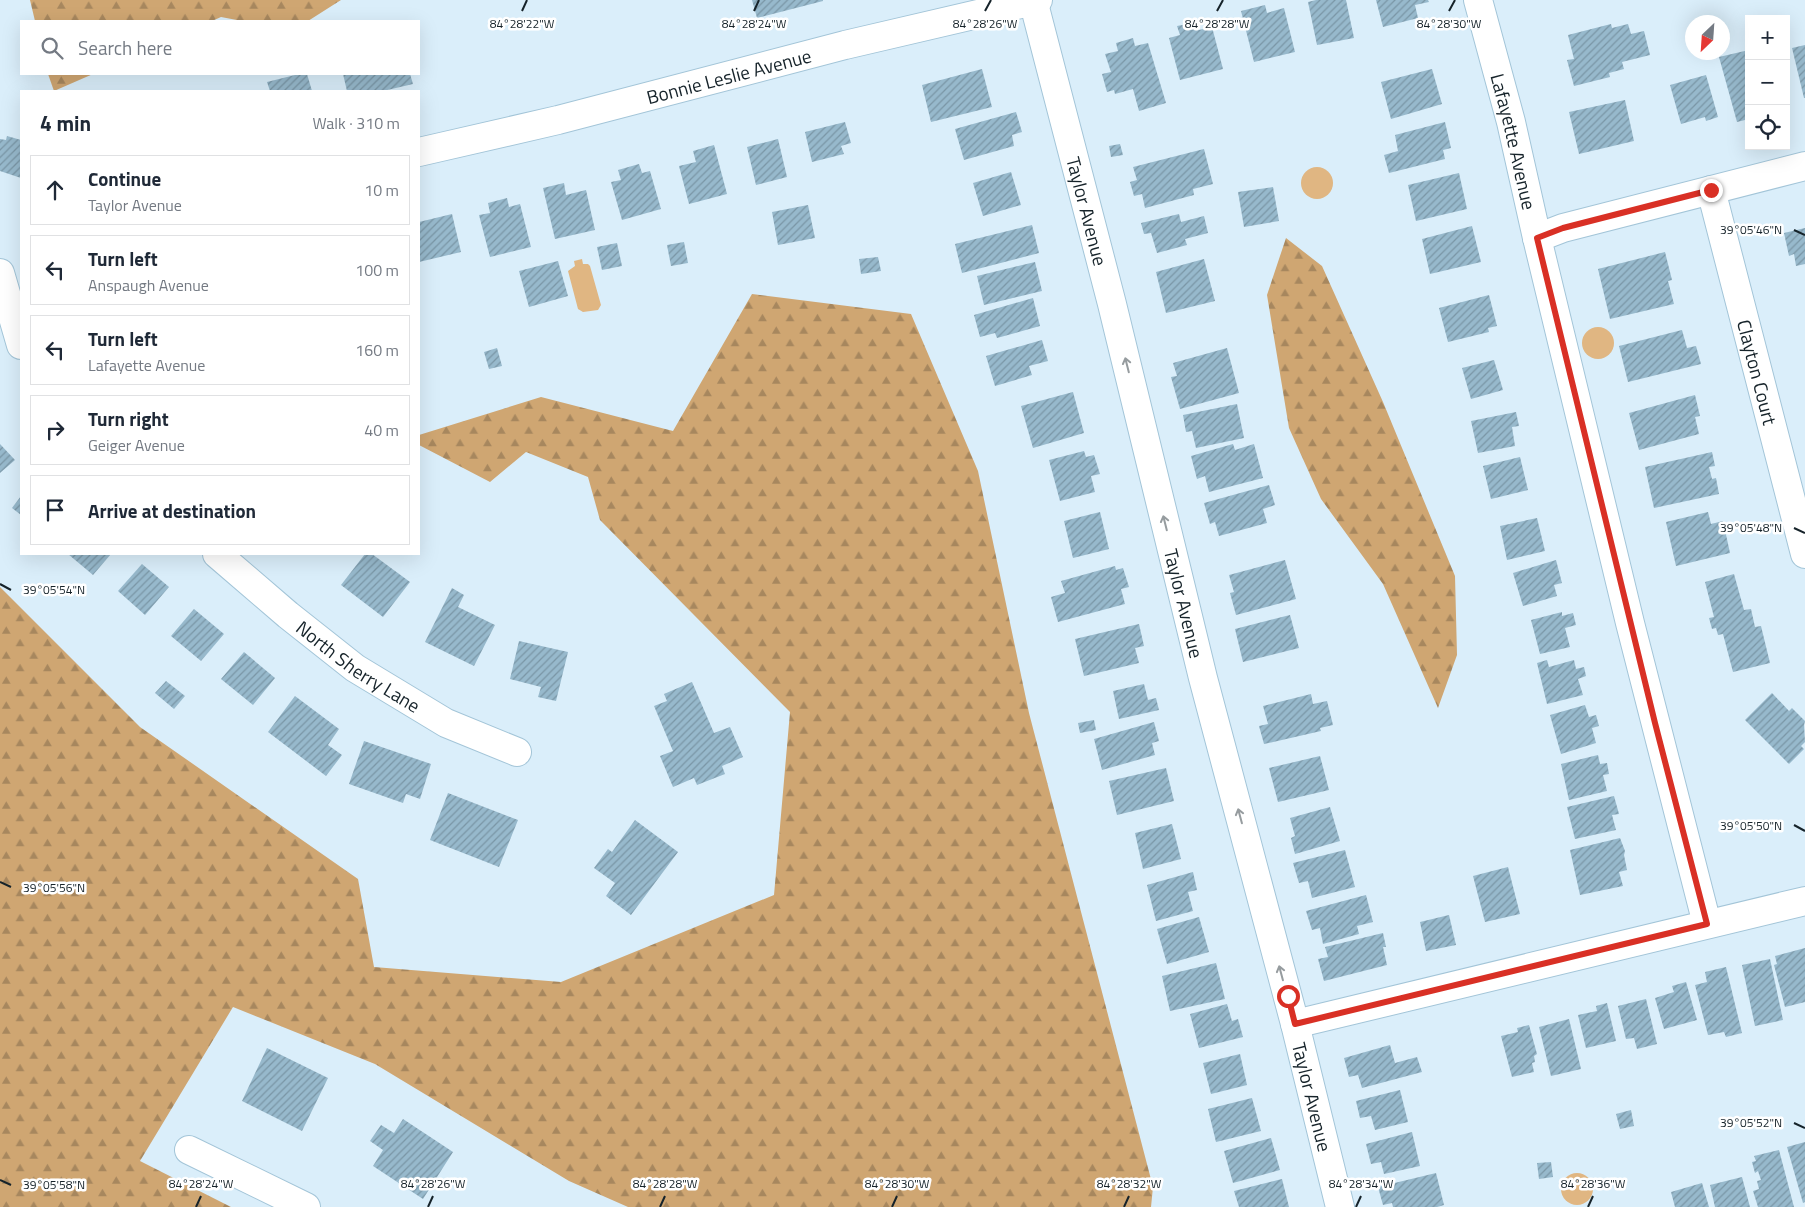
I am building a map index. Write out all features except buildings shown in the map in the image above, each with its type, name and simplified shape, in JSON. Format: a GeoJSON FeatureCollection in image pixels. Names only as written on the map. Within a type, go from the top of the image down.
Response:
{"type":"FeatureCollection","features":[{"type":"Feature","properties":{"kind":"street","name":"Bonnie Leslie Avenue"},"geometry":{"type":"LineString","coordinates":[[420,152],[558,120],[845,44],[1035,0]]}},
{"type":"Feature","properties":{"kind":"street","name":"Taylor Avenue"},"geometry":{"type":"LineString","coordinates":[[1035,0],[1112,304],[1203,678],[1295,1024],[1340,1207]]}},
{"type":"Feature","properties":{"kind":"street","name":"Lafayette Avenue"},"geometry":{"type":"LineString","coordinates":[[1478,0],[1511,122],[1537,238],[1651,706],[1707,924]]}},
{"type":"Feature","properties":{"kind":"street"},"geometry":{"type":"LineString","coordinates":[[1537,238],[1563,228],[1805,166]]}},
{"type":"Feature","properties":{"kind":"street","name":"Clayton Court"},"geometry":{"type":"LineString","coordinates":[[1711,190],[1805,554]]}},
{"type":"Feature","properties":{"kind":"street"},"geometry":{"type":"LineString","coordinates":[[20,262],[0,271],[20,341]]}},
{"type":"Feature","properties":{"kind":"street","name":"North Sherry Lane"},"geometry":{"type":"LineString","coordinates":[[218,555],[288,615],[356,668],[446,723],[517,752]]}},
{"type":"Feature","properties":{"kind":"street"},"geometry":{"type":"LineString","coordinates":[[1295,1024],[1805,901]]}},
{"type":"Feature","properties":{"kind":"street"},"geometry":{"type":"LineString","coordinates":[[189,1150],[306,1207]]}},
{"type":"Feature","properties":{"kind":"green space"},"geometry":{"type":"Polygon","coordinates":[[[30,0],[341,0],[310,20],[237,20],[221,17],[214,20],[35,20],[30,0]]]}},
{"type":"Feature","properties":{"kind":"green space"},"geometry":{"type":"Polygon","coordinates":[[[48,75],[91,75],[56,90],[54,90],[48,75]]]}},
{"type":"Feature","properties":{"kind":"green space"},"geometry":{"type":"Polygon","coordinates":[[[1286,238],[1322,266],[1383,402],[1455,576],[1457,655],[1438,708],[1383,584],[1321,499],[1289,428],[1267,295],[1286,238]]]}},
{"type":"Feature","properties":{"kind":"green space"},"geometry":{"type":"Polygon","coordinates":[[[752,294],[911,314],[978,471],[1029,713],[1153,1187],[1151,1207],[628,1207],[569,1181],[375,1064],[233,1007],[140,1161],[231,1207],[0,1207],[0,587],[140,727],[358,879],[374,967],[561,982],[774,895],[790,712],[600,520],[588,477],[526,452],[490,482],[420,446],[420,435],[541,397],[673,431],[752,294]]]}},
{"type":"Feature","properties":{"kind":"shaded area"},"geometry":{"type":"Polygon","coordinates":[[[1317,167],[1323,168],[1328,172],[1332,177],[1332,189],[1328,194],[1323,198],[1317,199],[1311,198],[1306,194],[1302,189],[1301,183],[1302,177],[1306,172],[1311,168],[1317,167]]]}},
{"type":"Feature","properties":{"kind":"shaded area"},"geometry":{"type":"Polygon","coordinates":[[[582,259],[583,264],[590,266],[601,305],[598,310],[583,312],[578,309],[568,271],[575,266],[574,261],[582,259]]]}},
{"type":"Feature","properties":{"kind":"shaded area"},"geometry":{"type":"Polygon","coordinates":[[[1598,327],[1604,328],[1609,332],[1613,337],[1613,349],[1609,354],[1604,358],[1598,359],[1592,358],[1587,354],[1583,349],[1582,343],[1583,337],[1587,332],[1592,328],[1598,327]]]}},
{"type":"Feature","properties":{"kind":"shaded area"},"geometry":{"type":"Polygon","coordinates":[[[1577,1173],[1588,1178],[1593,1189],[1588,1200],[1577,1205],[1566,1200],[1561,1189],[1566,1178],[1577,1173]]]}},
{"type":"Feature","properties":{"kind":"route"},"geometry":{"type":"LineString","coordinates":[[1288,996],[1295,1024],[1707,924],[1655,723],[1537,238],[1563,228],[1711,190]]}}]}
